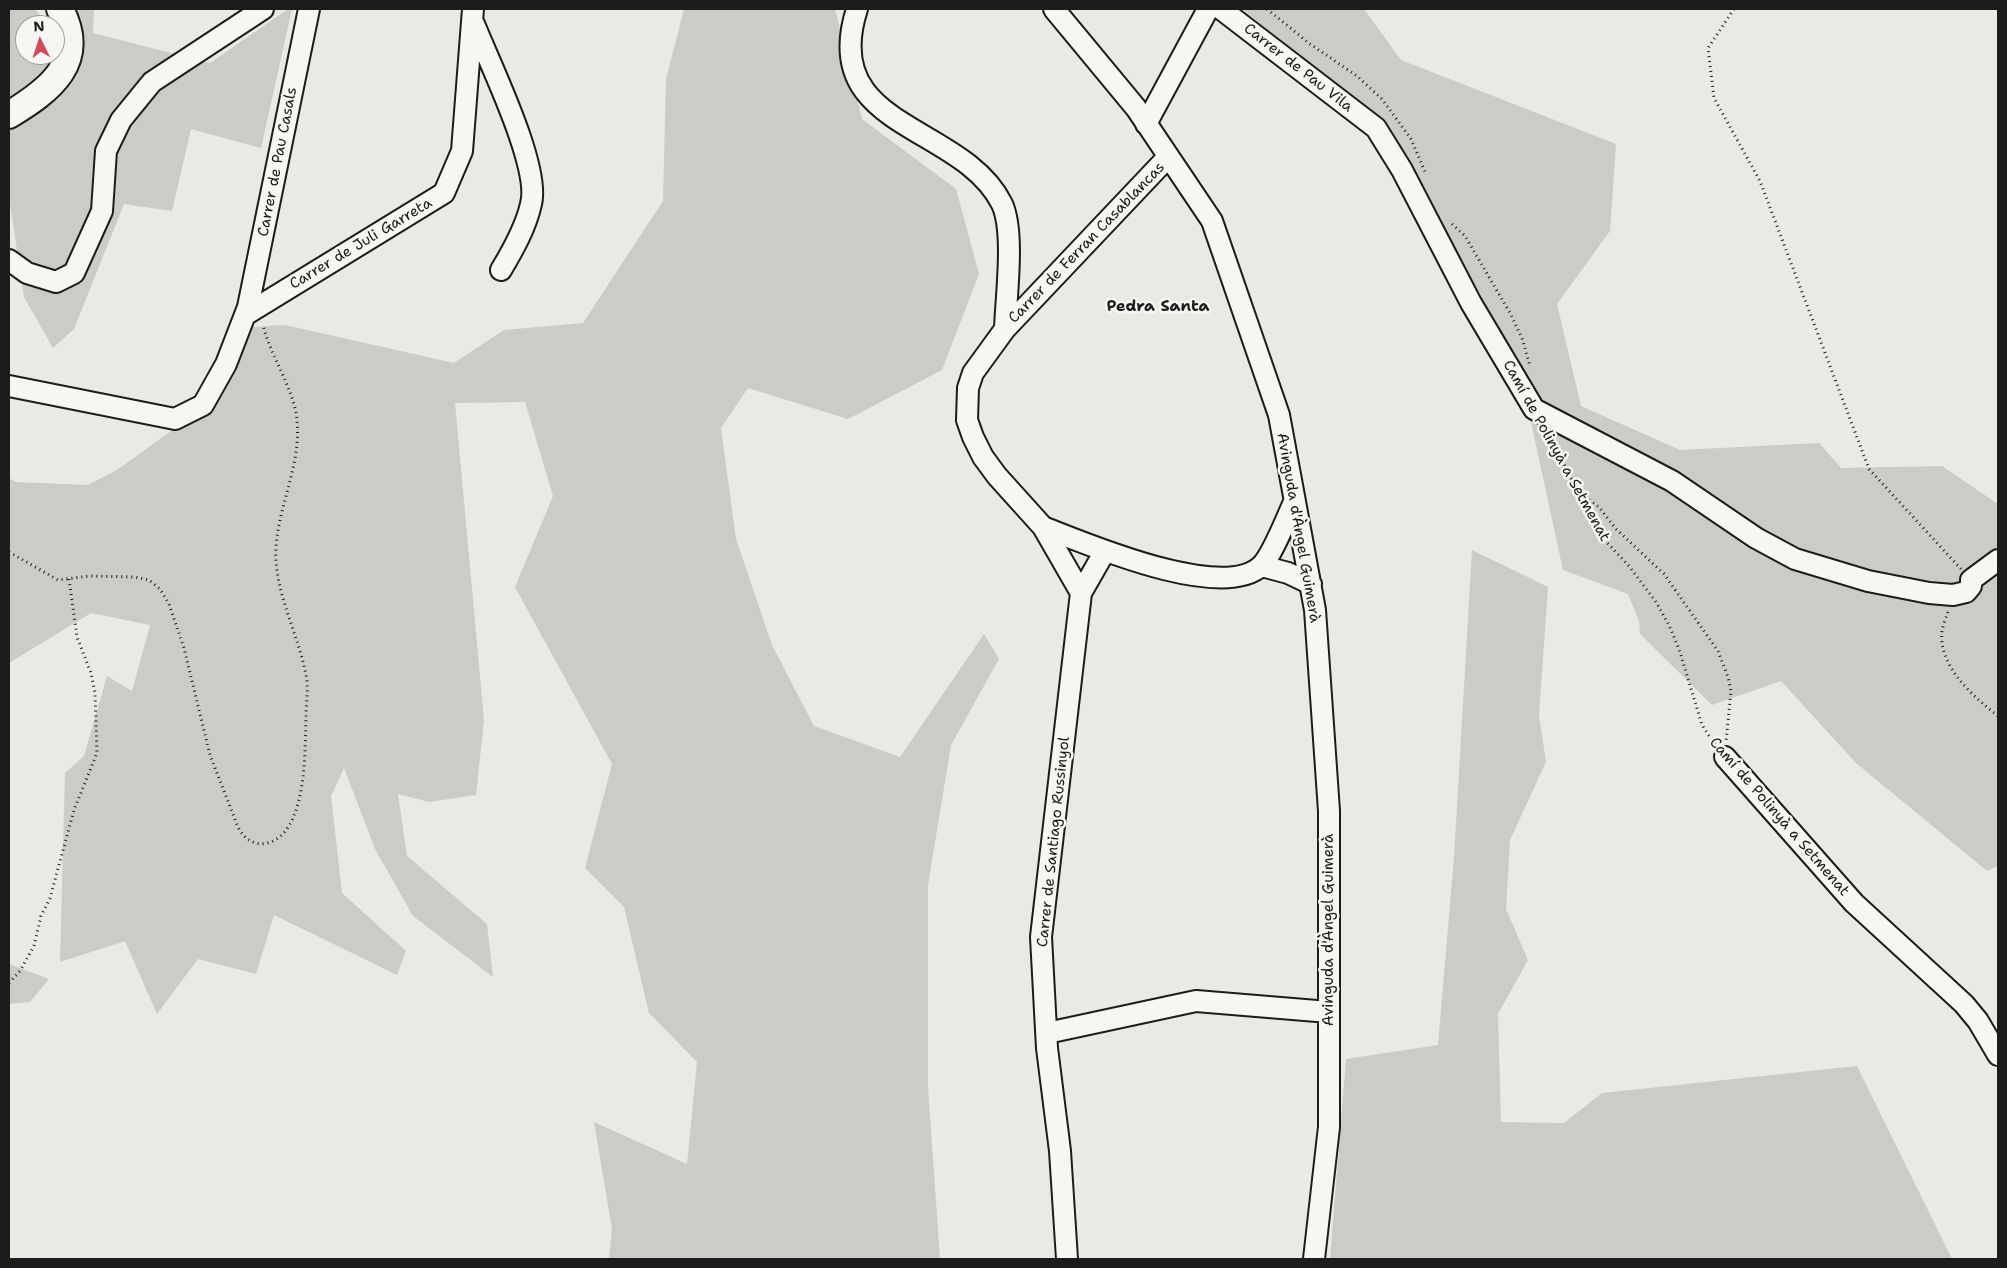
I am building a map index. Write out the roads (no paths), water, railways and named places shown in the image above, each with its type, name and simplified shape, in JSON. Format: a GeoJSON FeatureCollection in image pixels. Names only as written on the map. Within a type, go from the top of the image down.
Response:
{"type":"FeatureCollection","features":[{"type":"Feature","properties":{"kind":"main road"},"geometry":{"type":"LineString","coordinates":[[9,115],[46,91],[58,79],[70,42],[68,24],[60,9]]}},
{"type":"Feature","properties":{"kind":"street"},"geometry":{"type":"LineString","coordinates":[[9,260],[27,272],[56,282],[74,272],[102,211],[106,151],[120,120],[152,82],[263,9]]}},
{"type":"Feature","properties":{"kind":"street","name":"Carrer de Pau Casals"},"geometry":{"type":"LineString","coordinates":[[9,386],[175,419],[203,405],[252,311],[309,9]]}},
{"type":"Feature","properties":{"kind":"street"},"geometry":{"type":"LineString","coordinates":[[858,9],[853,22],[853,62],[859,81],[867,96],[883,111],[969,165],[989,184],[1002,206],[1008,227],[1005,329],[973,373],[968,388],[967,420],[973,437],[992,469],[1043,527],[1081,593]]}},
{"type":"Feature","properties":{"kind":"street","name":"Avinguda d'Àngel Guimerà"},"geometry":{"type":"LineString","coordinates":[[1054,9],[1146,124],[1212,221],[1279,415],[1311,584],[1329,811],[1328,1127],[1314,1259]]}},
{"type":"Feature","properties":{"kind":"street"},"geometry":{"type":"LineString","coordinates":[[1146,124],[1208,9]]}},
{"type":"Feature","properties":{"kind":"street","name":"Carrer de Pau Vila"},"geometry":{"type":"LineString","coordinates":[[1220,9],[1376,128]]}},
{"type":"Feature","properties":{"kind":"street"},"geometry":{"type":"LineString","coordinates":[[473,14],[518,131],[529,166],[532,203],[514,250],[501,270]]}},
{"type":"Feature","properties":{"kind":"street","name":"Carrer de Juli Garreta"},"geometry":{"type":"LineString","coordinates":[[252,311],[444,193],[462,151],[473,14]]}},
{"type":"Feature","properties":{"kind":"street","name":"Camí de Polinyà a Setmenat"},"geometry":{"type":"LineString","coordinates":[[1376,128],[1402,170],[1471,303],[1534,409],[1672,481],[1756,538],[1796,559],[1868,581],[1929,593],[1953,595],[1966,592],[1971,586],[1971,580],[1998,560]]}},
{"type":"Feature","properties":{"kind":"street","name":"Carrer de Ferran Casablancas"},"geometry":{"type":"LineString","coordinates":[[1005,329],[1168,157]]}},
{"type":"Feature","properties":{"kind":"street"},"geometry":{"type":"LineString","coordinates":[[1262,566],[1294,502]]}},
{"type":"Feature","properties":{"kind":"street"},"geometry":{"type":"LineString","coordinates":[[1043,527],[1105,550],[1206,578],[1236,577],[1262,566],[1288,573],[1311,584]]}},
{"type":"Feature","properties":{"kind":"street","name":"Carrer de Santiago Russinyol"},"geometry":{"type":"LineString","coordinates":[[1067,1259],[1060,1151],[1046,1033],[1041,937],[1081,593],[1105,550]]}},
{"type":"Feature","properties":{"kind":"street","name":"Camí de Polinyà a Setmenat"},"geometry":{"type":"LineString","coordinates":[[1725,758],[1854,903],[1964,1004],[1978,1021],[1998,1055]]}},
{"type":"Feature","properties":{"kind":"street"},"geometry":{"type":"LineString","coordinates":[[1046,1033],[1196,1001],[1329,1012]]}},
{"type":"Feature","properties":{"kind":"district","name":"Pedra Santa"},"geometry":{"type":"Point","coordinates":[1158,307]}}]}
